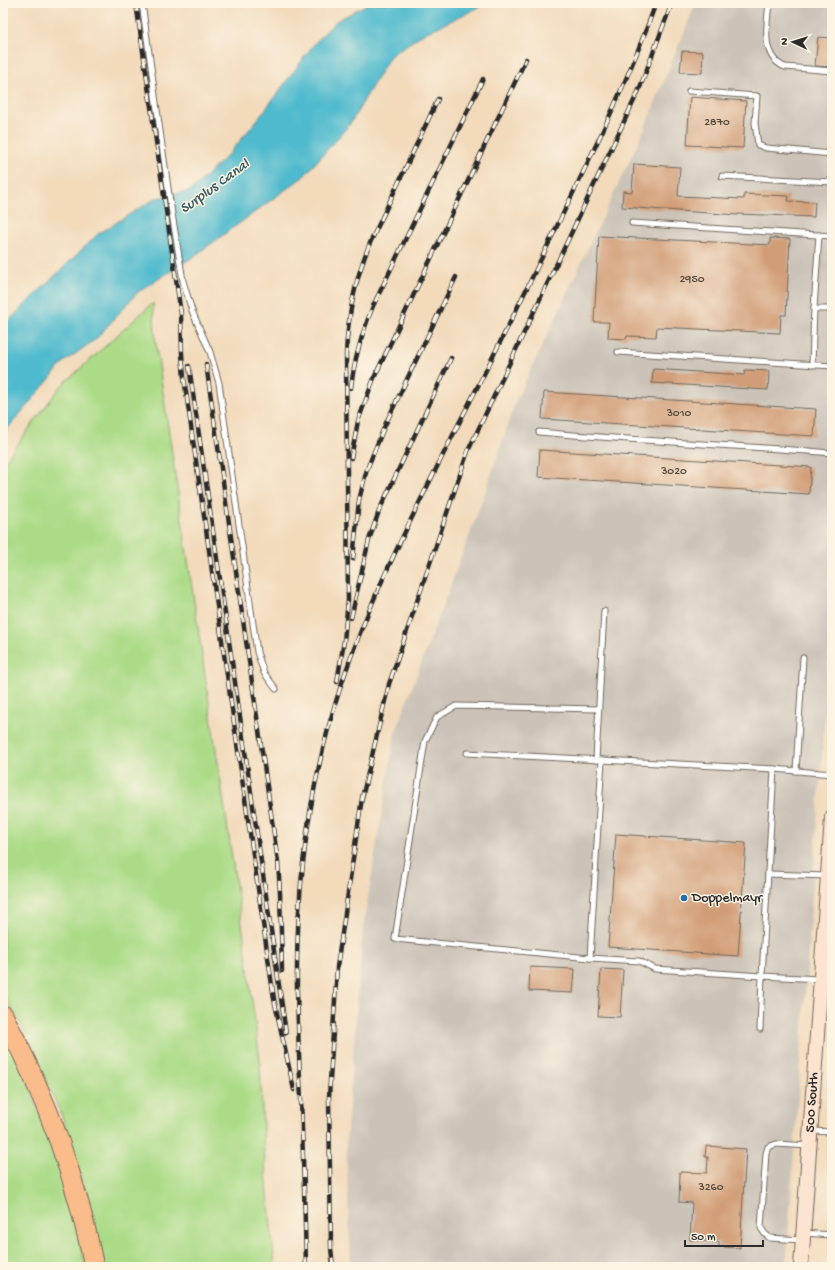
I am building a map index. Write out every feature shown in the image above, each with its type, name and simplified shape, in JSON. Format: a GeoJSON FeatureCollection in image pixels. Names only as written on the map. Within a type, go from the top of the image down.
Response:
{"type":"FeatureCollection","features":[{"type":"Feature","properties":{"kind":"highway"},"geometry":{"type":"LineString","coordinates":[[3,1015],[35,1081],[54,1127],[74,1186],[94,1267]]}},
{"type":"Feature","properties":{"kind":"street","name":"500 South"},"geometry":{"type":"LineString","coordinates":[[800,1267],[821,979],[828,931],[828,876],[832,817]]}},
{"type":"Feature","properties":{"kind":"lane"},"geometry":{"type":"LineString","coordinates":[[142,3],[180,265],[187,297],[210,352],[219,383],[257,652],[264,673],[276,689]]}},
{"type":"Feature","properties":{"kind":"lane"},"geometry":{"type":"LineString","coordinates":[[769,3],[766,34],[768,48],[773,60],[778,65],[785,68],[832,71]]}},
{"type":"Feature","properties":{"kind":"lane"},"geometry":{"type":"LineString","coordinates":[[689,91],[757,96],[755,123],[758,145],[766,148],[832,154]]}},
{"type":"Feature","properties":{"kind":"lane"},"geometry":{"type":"LineString","coordinates":[[722,176],[832,182]]}},
{"type":"Feature","properties":{"kind":"lane"},"geometry":{"type":"LineString","coordinates":[[632,224],[832,236]]}},
{"type":"Feature","properties":{"kind":"lane"},"geometry":{"type":"LineString","coordinates":[[812,365],[819,235]]}},
{"type":"Feature","properties":{"kind":"lane"},"geometry":{"type":"LineString","coordinates":[[814,309],[832,309]]}},
{"type":"Feature","properties":{"kind":"lane"},"geometry":{"type":"LineString","coordinates":[[618,352],[832,366]]}},
{"type":"Feature","properties":{"kind":"lane"},"geometry":{"type":"LineString","coordinates":[[539,432],[832,453]]}},
{"type":"Feature","properties":{"kind":"lane"},"geometry":{"type":"LineString","coordinates":[[590,958],[604,611]]}},
{"type":"Feature","properties":{"kind":"lane"},"geometry":{"type":"LineString","coordinates":[[796,771],[803,658]]}},
{"type":"Feature","properties":{"kind":"lane"},"geometry":{"type":"LineString","coordinates":[[599,709],[456,706],[437,717],[425,741],[396,939],[590,958],[639,961],[655,969],[821,979]]}},
{"type":"Feature","properties":{"kind":"lane"},"geometry":{"type":"LineString","coordinates":[[467,753],[774,769],[832,774]]}},
{"type":"Feature","properties":{"kind":"lane"},"geometry":{"type":"LineString","coordinates":[[760,1029],[774,769]]}},
{"type":"Feature","properties":{"kind":"lane"},"geometry":{"type":"LineString","coordinates":[[768,874],[828,876]]}},
{"type":"Feature","properties":{"kind":"lane"},"geometry":{"type":"LineString","coordinates":[[810,1131],[832,1132]]}},
{"type":"Feature","properties":{"kind":"lane"},"geometry":{"type":"LineString","coordinates":[[809,1146],[776,1144],[768,1147],[766,1153],[761,1228],[770,1238],[832,1235]]}},
{"type":"Feature","properties":{"kind":"shaded area"},"geometry":{"type":"Polygon","coordinates":[[[696,3],[832,3],[832,610],[786,1267],[351,1267],[346,1143],[363,928],[395,733],[484,496],[515,403],[643,132],[696,3]]]}},
{"type":"Feature","properties":{"kind":"green space"},"geometry":{"type":"Polygon","coordinates":[[[153,303],[156,345],[245,945],[260,1061],[264,1152],[275,1267],[104,1267],[94,1220],[62,1116],[21,1025],[3,993],[3,464],[60,387],[153,303]]]}},
{"type":"Feature","properties":{"kind":"green space"},"geometry":{"type":"Polygon","coordinates":[[[3,1032],[29,1085],[64,1181],[86,1267],[3,1267],[3,1032]]]}},
{"type":"Feature","properties":{"kind":"water","name":"Surplus Canal"},"geometry":{"type":"Polygon","coordinates":[[[369,3],[488,3],[423,34],[390,56],[350,124],[303,177],[193,257],[138,292],[96,339],[64,362],[3,434],[3,326],[98,234],[156,198],[190,191],[229,154],[262,114],[314,44],[335,22],[369,3]]]}},
{"type":"Feature","properties":{"kind":"building"},"geometry":{"type":"Polygon","coordinates":[[[818,37],[832,38],[832,67],[815,66],[818,37]]]}},
{"type":"Feature","properties":{"kind":"building"},"geometry":{"type":"Polygon","coordinates":[[[682,51],[703,52],[702,73],[680,72],[682,51]]]}},
{"type":"Feature","properties":{"kind":"building"},"geometry":{"type":"Polygon","coordinates":[[[690,97],[746,101],[743,148],[687,145],[690,97]]]}},
{"type":"Feature","properties":{"kind":"building"},"geometry":{"type":"Polygon","coordinates":[[[634,164],[680,167],[678,196],[744,199],[744,194],[789,196],[788,201],[815,202],[814,217],[738,215],[622,207],[623,191],[632,192],[634,164]]]}},
{"type":"Feature","properties":{"kind":"building"},"geometry":{"type":"Polygon","coordinates":[[[599,236],[770,245],[770,238],[790,239],[786,315],[781,315],[780,333],[657,327],[656,337],[627,336],[626,339],[608,338],[609,322],[594,322],[599,236]]]}},
{"type":"Feature","properties":{"kind":"building"},"geometry":{"type":"Polygon","coordinates":[[[653,369],[744,375],[745,370],[769,371],[768,390],[652,383],[653,369]]]}},
{"type":"Feature","properties":{"kind":"building"},"geometry":{"type":"Polygon","coordinates":[[[544,392],[816,409],[814,436],[542,419],[544,392]]]}},
{"type":"Feature","properties":{"kind":"building"},"geometry":{"type":"Polygon","coordinates":[[[540,450],[811,467],[809,494],[538,477],[540,450]]]}},
{"type":"Feature","properties":{"kind":"building"},"geometry":{"type":"Polygon","coordinates":[[[616,834],[746,843],[738,956],[608,947],[616,834]]]}},
{"type":"Feature","properties":{"kind":"building"},"geometry":{"type":"Polygon","coordinates":[[[530,967],[575,969],[573,993],[529,991],[530,967]]]}},
{"type":"Feature","properties":{"kind":"building"},"geometry":{"type":"Polygon","coordinates":[[[601,969],[623,970],[620,1017],[598,1016],[601,969]]]}},
{"type":"Feature","properties":{"kind":"building"},"geometry":{"type":"Polygon","coordinates":[[[706,1146],[746,1149],[740,1248],[719,1247],[719,1242],[690,1240],[692,1203],[679,1202],[680,1172],[707,1173],[708,1157],[705,1157],[706,1146]]]}},
{"type":"Feature","properties":{"kind":"railway"},"geometry":{"type":"LineString","coordinates":[[136,3],[181,314],[184,378],[274,999],[294,1090]]}},
{"type":"Feature","properties":{"kind":"railway"},"geometry":{"type":"LineString","coordinates":[[306,1267],[297,991],[298,929],[306,836],[317,775],[335,703],[364,623],[381,583],[597,142],[634,59],[656,3]]}},
{"type":"Feature","properties":{"kind":"railway"},"geometry":{"type":"LineString","coordinates":[[333,1267],[331,1248],[329,1097],[337,967],[362,798],[389,684],[468,451],[639,90],[672,3]]}},
{"type":"Feature","properties":{"kind":"railway"},"geometry":{"type":"LineString","coordinates":[[351,458],[358,421],[374,378],[526,59]]}},
{"type":"Feature","properties":{"kind":"railway"},"geometry":{"type":"LineString","coordinates":[[351,388],[359,347],[373,306],[483,79]]}},
{"type":"Feature","properties":{"kind":"railway"},"geometry":{"type":"LineString","coordinates":[[337,682],[344,641],[348,600],[346,353],[348,325],[356,284],[370,243],[438,99]]}},
{"type":"Feature","properties":{"kind":"railway"},"geometry":{"type":"LineString","coordinates":[[353,559],[359,500],[367,469],[385,425],[456,277]]}},
{"type":"Feature","properties":{"kind":"railway"},"geometry":{"type":"LineString","coordinates":[[351,618],[369,540],[379,511],[451,358]]}},
{"type":"Feature","properties":{"kind":"railway"},"geometry":{"type":"LineString","coordinates":[[206,364],[278,862],[282,971]]}},
{"type":"Feature","properties":{"kind":"railway"},"geometry":{"type":"LineString","coordinates":[[189,366],[286,1033]]}},
{"type":"Feature","properties":{"kind":"place","name":"Doppelmayr"},"geometry":{"type":"Point","coordinates":[684,898]}}]}
